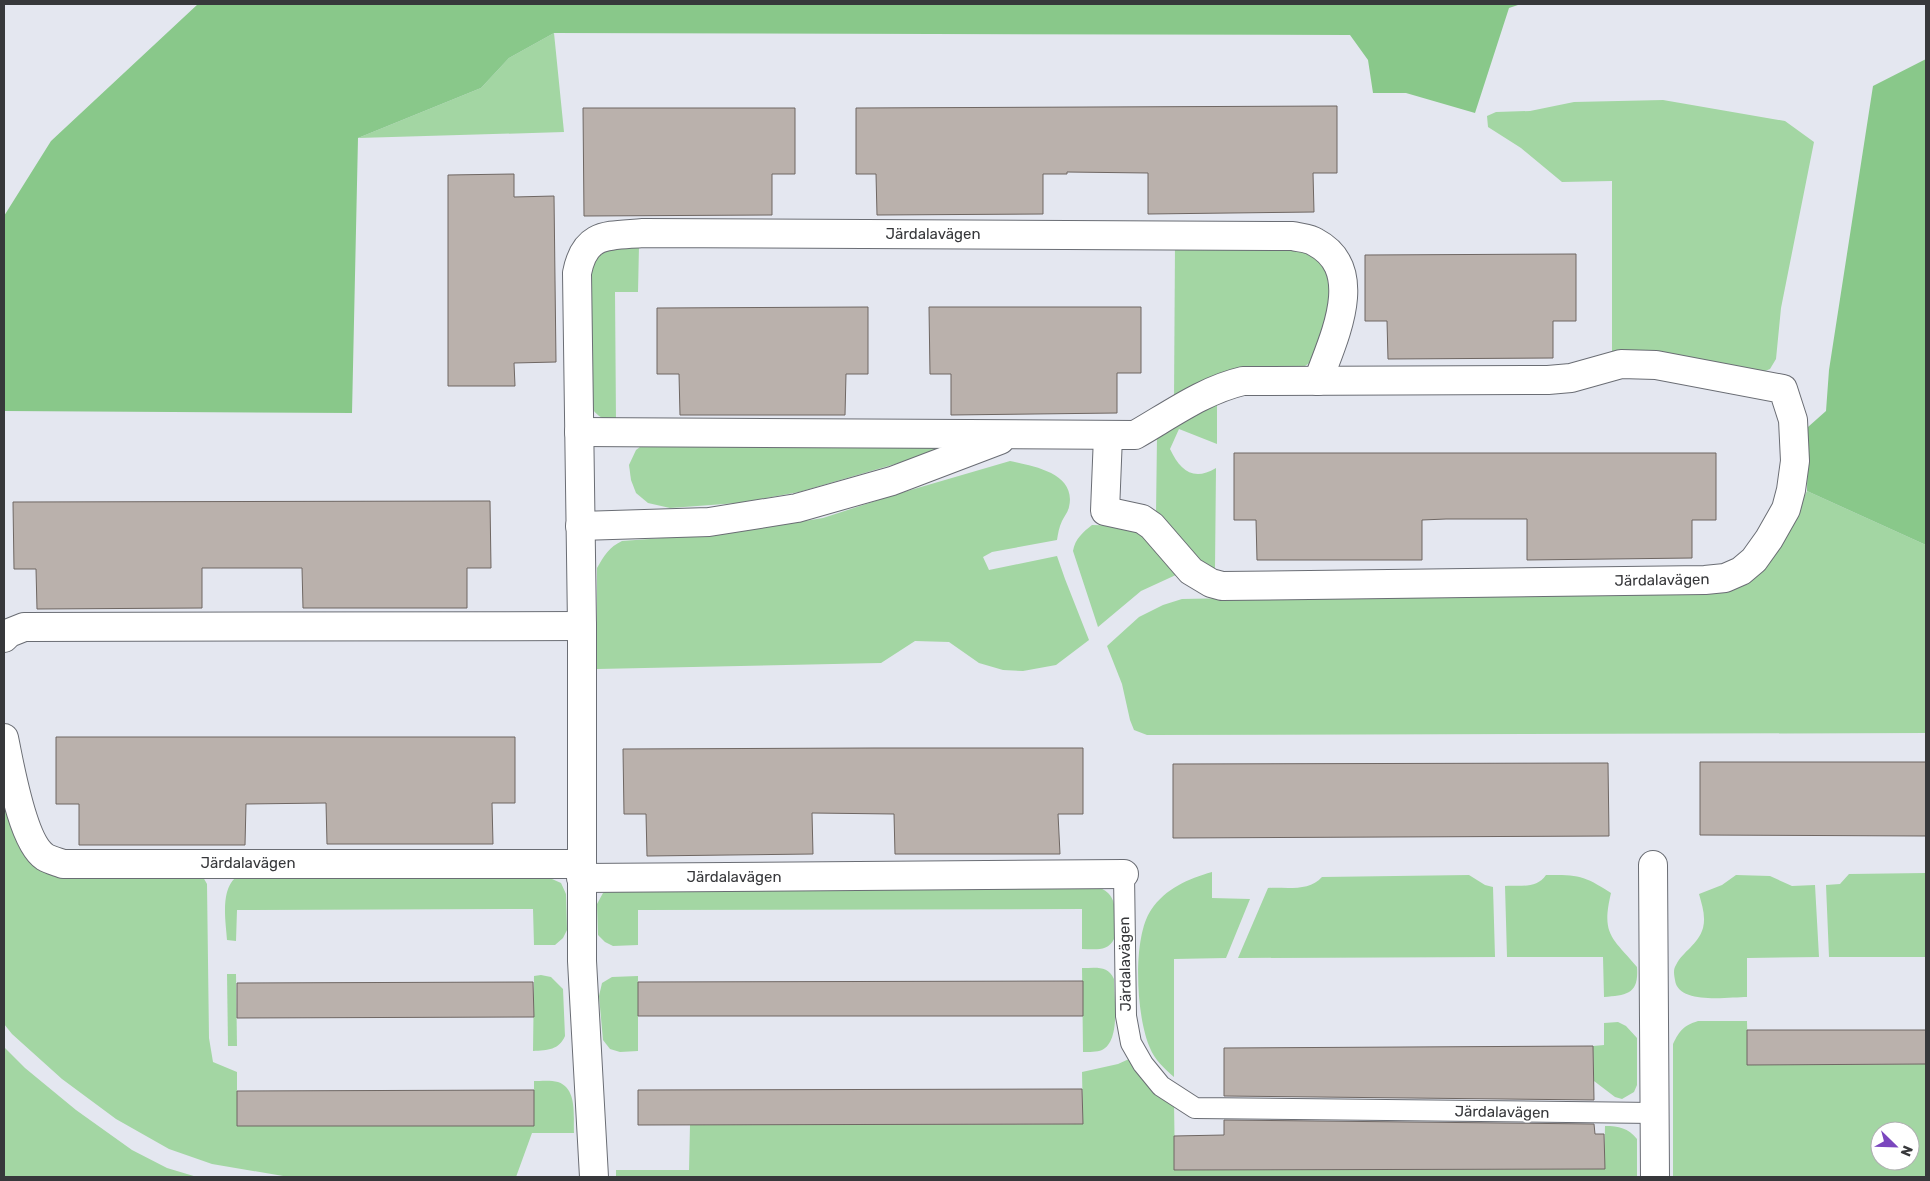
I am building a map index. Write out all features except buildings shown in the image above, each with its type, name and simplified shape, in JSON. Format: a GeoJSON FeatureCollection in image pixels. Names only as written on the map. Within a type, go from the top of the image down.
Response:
{"type":"FeatureCollection","features":[{"type":"Feature","properties":{"kind":"street","name":"Järdalavägen"},"geometry":{"type":"LineString","coordinates":[[594,1177],[582,961],[582,626],[577,273],[580,257],[590,244],[606,236],[643,233],[1222,235],[1300,238],[1314,241],[1329,251],[1340,266],[1344,289],[1340,318],[1318,381]]}},
{"type":"Feature","properties":{"kind":"street","name":"Järdalavägen"},"geometry":{"type":"LineString","coordinates":[[579,432],[1135,435],[1196,399],[1224,385],[1243,381],[1548,380],[1571,378],[1621,364],[1656,365],[1783,389],[1793,420],[1795,461],[1786,509],[1769,539],[1754,560],[1741,571],[1725,578],[1705,580],[1222,586],[1205,580],[1191,571],[1152,526],[1142,519],[1105,511],[1108,436]]}},
{"type":"Feature","properties":{"kind":"street","name":"Järdalavägen"},"geometry":{"type":"LineString","coordinates":[[580,526],[709,522],[797,508],[892,481],[1015,434]]}},
{"type":"Feature","properties":{"kind":"street"},"geometry":{"type":"LineString","coordinates":[[4,638],[9,633],[24,627],[582,626]]}},
{"type":"Feature","properties":{"kind":"street","name":"Järdalavägen"},"geometry":{"type":"LineString","coordinates":[[4,738],[26,831],[35,848],[45,858],[63,864],[581,871],[1124,874]]}},
{"type":"Feature","properties":{"kind":"street"},"geometry":{"type":"LineString","coordinates":[[1653,866],[1655,1177]]}},
{"type":"Feature","properties":{"kind":"lane","name":"Järdalavägen"},"geometry":{"type":"LineString","coordinates":[[1124,874],[1126,1016],[1131,1043],[1143,1064],[1161,1086],[1195,1108],[1655,1113]]}},
{"type":"Feature","properties":{"kind":"green space"},"geometry":{"type":"Polygon","coordinates":[[[198,4],[1521,4],[1509,8],[1475,113],[1406,93],[1373,93],[1368,60],[1350,35],[554,33],[509,58],[481,88],[358,138],[352,413],[4,411],[4,216],[51,141],[198,4]]]}},
{"type":"Feature","properties":{"kind":"green space"},"geometry":{"type":"Polygon","coordinates":[[[554,33],[564,132],[358,138],[481,88],[509,58],[554,33]]]}},
{"type":"Feature","properties":{"kind":"green space"},"geometry":{"type":"Polygon","coordinates":[[[1926,59],[1926,545],[1807,491],[1808,427],[1826,411],[1829,370],[1873,86],[1926,59]]]}},
{"type":"Feature","properties":{"kind":"green space"},"geometry":{"type":"Polygon","coordinates":[[[1663,100],[1785,121],[1814,142],[1781,308],[1776,359],[1770,369],[1760,373],[1612,353],[1612,181],[1562,182],[1521,148],[1488,127],[1487,116],[1496,112],[1530,111],[1574,102],[1663,100]]]}},
{"type":"Feature","properties":{"kind":"green space"},"geometry":{"type":"Polygon","coordinates":[[[1175,245],[1302,245],[1328,269],[1332,309],[1311,362],[1299,370],[1174,400],[1175,245]]]}},
{"type":"Feature","properties":{"kind":"green space"},"geometry":{"type":"Polygon","coordinates":[[[639,246],[638,292],[615,292],[616,422],[600,417],[590,404],[589,306],[592,270],[594,262],[603,253],[614,249],[639,246]]]}},
{"type":"Feature","properties":{"kind":"green space"},"geometry":{"type":"Polygon","coordinates":[[[1217,404],[1217,444],[1179,429],[1170,449],[1178,463],[1188,472],[1201,474],[1216,468],[1215,569],[1203,564],[1156,516],[1157,436],[1217,404]]]}},
{"type":"Feature","properties":{"kind":"green space"},"geometry":{"type":"Polygon","coordinates":[[[961,438],[933,453],[799,492],[738,503],[670,508],[648,503],[636,493],[631,480],[629,465],[636,450],[649,440],[961,438]]]}},
{"type":"Feature","properties":{"kind":"green space"},"geometry":{"type":"Polygon","coordinates":[[[1010,461],[1051,473],[1060,479],[1070,495],[1068,509],[1061,523],[1057,540],[992,552],[983,557],[989,570],[1057,556],[1089,640],[1056,665],[1023,671],[1003,670],[979,663],[949,642],[915,641],[881,663],[597,669],[597,568],[610,549],[617,543],[622,541],[731,533],[823,518],[1010,461]]]}},
{"type":"Feature","properties":{"kind":"green space"},"geometry":{"type":"Polygon","coordinates":[[[1807,491],[1926,545],[1926,733],[1147,735],[1134,730],[1122,684],[1107,646],[1139,617],[1163,605],[1182,599],[1714,588],[1784,535],[1807,491]]]}},
{"type":"Feature","properties":{"kind":"green space"},"geometry":{"type":"Polygon","coordinates":[[[1092,525],[1128,526],[1144,535],[1178,574],[1141,591],[1098,627],[1073,551],[1078,539],[1092,525]]]}},
{"type":"Feature","properties":{"kind":"green space"},"geometry":{"type":"Polygon","coordinates":[[[4,766],[25,845],[203,877],[207,884],[209,1038],[213,1062],[237,1072],[237,1126],[534,1126],[534,1081],[549,1081],[558,1082],[564,1086],[572,1097],[574,1133],[532,1133],[516,1177],[289,1177],[212,1164],[169,1149],[116,1119],[62,1079],[12,1034],[4,1024],[4,766]]]}},
{"type":"Feature","properties":{"kind":"green space"},"geometry":{"type":"Polygon","coordinates":[[[245,872],[538,875],[561,883],[566,894],[567,930],[563,938],[555,945],[534,945],[533,909],[237,910],[236,941],[227,940],[225,908],[227,891],[235,878],[245,872]]]}},
{"type":"Feature","properties":{"kind":"green space"},"geometry":{"type":"Polygon","coordinates":[[[1212,872],[1212,898],[1250,899],[1226,958],[1174,959],[1174,1077],[1154,1056],[1145,1034],[1138,978],[1141,939],[1151,910],[1163,896],[1186,881],[1212,872]]]}},
{"type":"Feature","properties":{"kind":"green space"},"geometry":{"type":"Polygon","coordinates":[[[1926,873],[1926,957],[1829,957],[1826,885],[1840,884],[1849,874],[1926,873]]]}},
{"type":"Feature","properties":{"kind":"green space"},"geometry":{"type":"Polygon","coordinates":[[[1469,875],[1485,885],[1493,887],[1495,957],[1238,958],[1268,888],[1304,887],[1317,882],[1322,877],[1469,875]]]}},
{"type":"Feature","properties":{"kind":"green space"},"geometry":{"type":"Polygon","coordinates":[[[1546,875],[1580,877],[1611,893],[1607,918],[1608,927],[1615,941],[1637,967],[1634,988],[1625,994],[1604,997],[1603,957],[1507,957],[1505,886],[1533,884],[1546,875]]]}},
{"type":"Feature","properties":{"kind":"green space"},"geometry":{"type":"Polygon","coordinates":[[[1736,875],[1770,876],[1792,886],[1815,885],[1819,957],[1747,958],[1747,997],[1705,998],[1685,993],[1678,988],[1674,970],[1679,960],[1698,939],[1703,928],[1704,915],[1699,894],[1722,885],[1736,875]]]}},
{"type":"Feature","properties":{"kind":"green space"},"geometry":{"type":"Polygon","coordinates":[[[1095,886],[1109,894],[1115,907],[1114,939],[1108,946],[1100,949],[1082,949],[1082,909],[638,910],[638,945],[613,946],[605,942],[598,935],[597,904],[603,893],[612,888],[1095,886]]]}},
{"type":"Feature","properties":{"kind":"green space"},"geometry":{"type":"Polygon","coordinates":[[[1082,968],[1105,969],[1114,979],[1115,1018],[1112,1038],[1108,1045],[1098,1051],[1083,1052],[1082,968]]]}},
{"type":"Feature","properties":{"kind":"green space"},"geometry":{"type":"Polygon","coordinates":[[[227,974],[236,974],[237,1046],[228,1046],[227,974]]]}},
{"type":"Feature","properties":{"kind":"green space"},"geometry":{"type":"Polygon","coordinates":[[[534,976],[551,977],[563,989],[565,1036],[563,1041],[556,1047],[548,1050],[533,1051],[534,976]]]}},
{"type":"Feature","properties":{"kind":"green space"},"geometry":{"type":"Polygon","coordinates":[[[638,976],[638,1051],[620,1052],[610,1049],[603,1040],[599,996],[602,983],[612,977],[638,976]]]}},
{"type":"Feature","properties":{"kind":"green space"},"geometry":{"type":"Polygon","coordinates":[[[1698,1021],[1747,1021],[1748,1065],[1926,1064],[1926,1177],[1673,1177],[1673,1044],[1685,1027],[1698,1021]]]}},
{"type":"Feature","properties":{"kind":"green space"},"geometry":{"type":"Polygon","coordinates":[[[1618,1022],[1626,1026],[1637,1038],[1637,1085],[1634,1092],[1622,1099],[1615,1097],[1594,1081],[1593,1046],[1604,1045],[1604,1023],[1618,1022]]]}},
{"type":"Feature","properties":{"kind":"green space"},"geometry":{"type":"Polygon","coordinates":[[[4,1047],[25,1068],[76,1110],[132,1150],[167,1168],[197,1177],[4,1177],[4,1047]]]}},
{"type":"Feature","properties":{"kind":"green space"},"geometry":{"type":"Polygon","coordinates":[[[1129,1059],[1153,1091],[1174,1102],[1175,1170],[1604,1169],[1605,1126],[1615,1126],[1630,1132],[1637,1139],[1637,1177],[616,1177],[616,1170],[689,1170],[690,1125],[1083,1124],[1082,1072],[1118,1064],[1129,1059]]]}}]}
